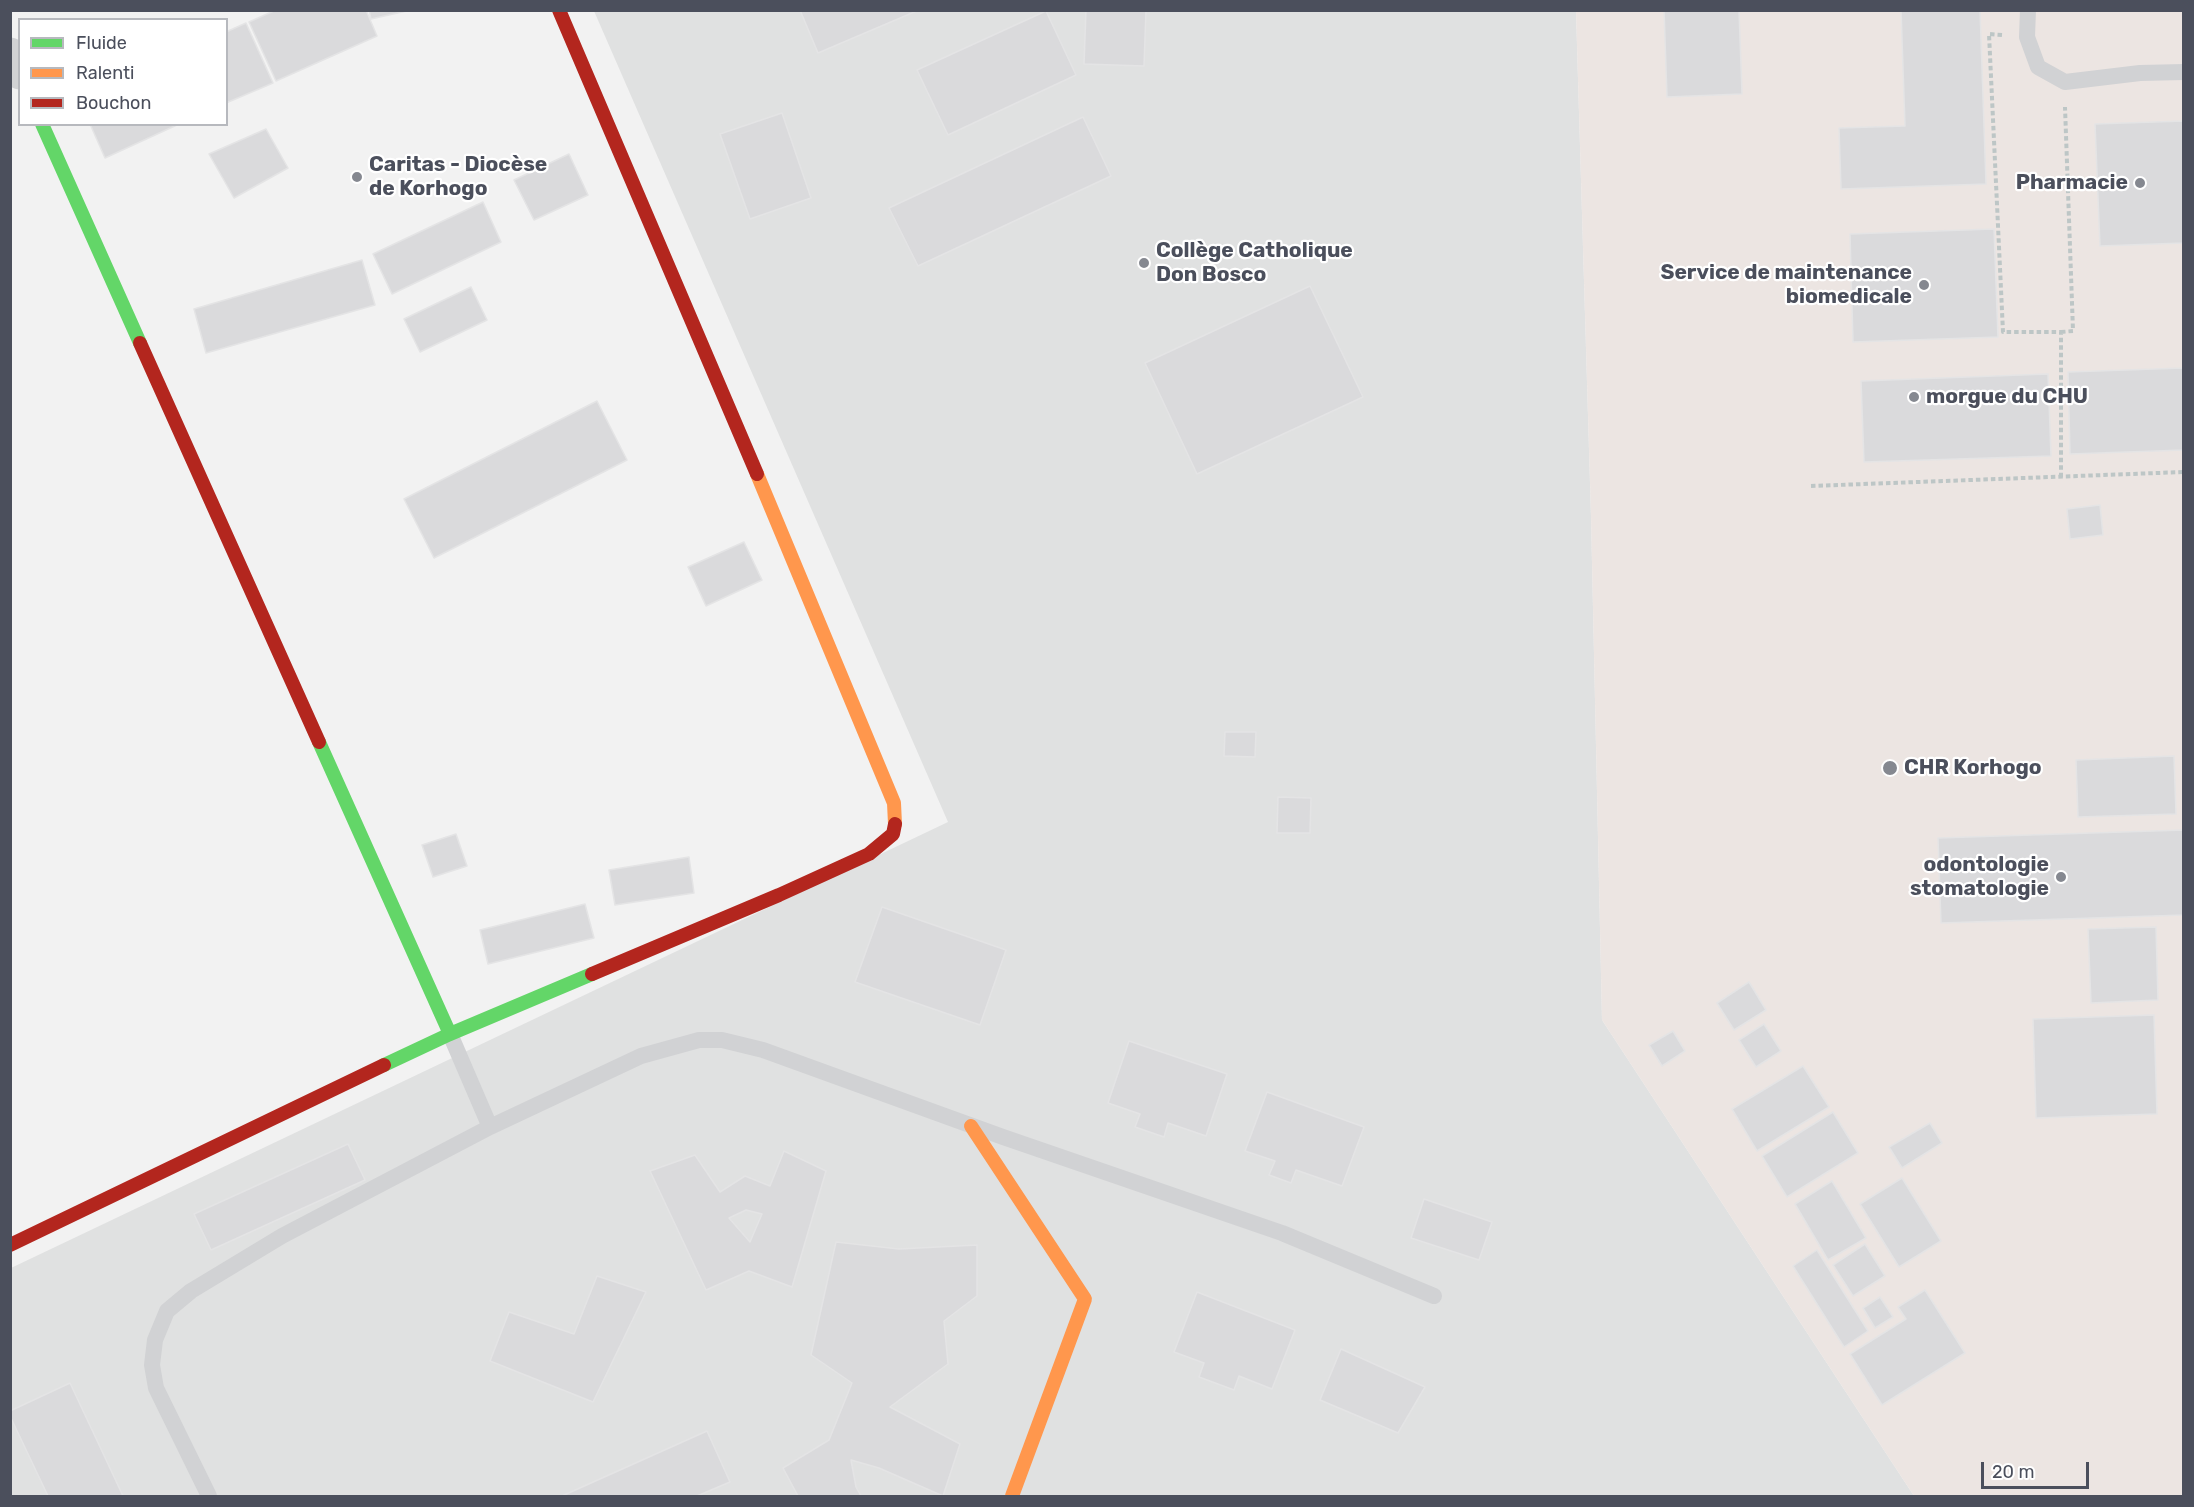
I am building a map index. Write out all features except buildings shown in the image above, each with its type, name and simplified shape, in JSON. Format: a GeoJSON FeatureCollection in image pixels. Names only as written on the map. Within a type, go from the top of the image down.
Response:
{"type":"FeatureCollection","features":[{"type":"Feature","properties":{"kind":"street"},"geometry":{"type":"LineString","coordinates":[[11,1243],[450,1034],[779,895],[869,854],[893,834],[897,820],[894,803],[708,356],[559,10]]}},
{"type":"Feature","properties":{"kind":"street"},"geometry":{"type":"LineString","coordinates":[[43,126],[450,1034]]}},
{"type":"Feature","properties":{"kind":"street"},"geometry":{"type":"LineString","coordinates":[[971,1126],[1084,1299],[1012,1497]]}},
{"type":"Feature","properties":{"kind":"lane"},"geometry":{"type":"LineString","coordinates":[[2028,10],[2027,37],[2038,67],[2065,82],[2140,73],[2184,72]]}},
{"type":"Feature","properties":{"kind":"lane"},"geometry":{"type":"LineString","coordinates":[[450,1034],[490,1126]]}},
{"type":"Feature","properties":{"kind":"lane"},"geometry":{"type":"LineString","coordinates":[[209,1497],[156,1388],[152,1365],[155,1340],[167,1311],[191,1292],[282,1236],[490,1126],[641,1056],[699,1040],[722,1040],[774,1053],[971,1126],[1282,1233],[1434,1296]]}},
{"type":"Feature","properties":{"kind":"path"},"geometry":{"type":"LineString","coordinates":[[2027,37],[1989,34],[2003,332],[2073,331],[2065,82]]}},
{"type":"Feature","properties":{"kind":"path"},"geometry":{"type":"LineString","coordinates":[[2061,332],[2061,477]]}},
{"type":"Feature","properties":{"kind":"path"},"geometry":{"type":"LineString","coordinates":[[1811,486],[2184,472]]}},
{"type":"Feature","properties":{"kind":"shaded area"},"geometry":{"type":"Polygon","coordinates":[[[594,11],[1576,11],[1591,516],[1602,1020],[1914,1496],[11,1496],[11,1268],[948,822],[594,11]]]}},
{"type":"Feature","properties":{"kind":"shaded area","name":"CHR Korhogo"},"geometry":{"type":"Polygon","coordinates":[[[1576,11],[2183,11],[2183,1496],[1914,1496],[1602,1020],[1591,516],[1576,11]]]}},
{"type":"Feature","properties":{"kind":"traffic: fast"},"geometry":{"type":"LineString","coordinates":[[43,126],[140,343]]}},
{"type":"Feature","properties":{"kind":"traffic: fast"},"geometry":{"type":"LineString","coordinates":[[319,742],[450,1034]]}},
{"type":"Feature","properties":{"kind":"traffic: fast"},"geometry":{"type":"LineString","coordinates":[[384,1065],[450,1034],[592,974]]}},
{"type":"Feature","properties":{"kind":"traffic: slow"},"geometry":{"type":"LineString","coordinates":[[757,474],[894,803],[895,824]]}},
{"type":"Feature","properties":{"kind":"traffic: slow"},"geometry":{"type":"LineString","coordinates":[[971,1126],[1085,1299],[1012,1496]]}},
{"type":"Feature","properties":{"kind":"traffic: jam"},"geometry":{"type":"LineString","coordinates":[[559,10],[757,474]]}},
{"type":"Feature","properties":{"kind":"traffic: jam"},"geometry":{"type":"LineString","coordinates":[[140,343],[319,742]]}},
{"type":"Feature","properties":{"kind":"traffic: jam"},"geometry":{"type":"LineString","coordinates":[[592,974],[779,895],[869,854],[893,834],[895,824]]}},
{"type":"Feature","properties":{"kind":"traffic: jam"},"geometry":{"type":"LineString","coordinates":[[10,1245],[384,1065]]}},
{"type":"Feature","properties":{"kind":"place","name":"Caritas - Diocèse de Korhogo"},"geometry":{"type":"Point","coordinates":[357,177]}},
{"type":"Feature","properties":{"kind":"place","name":"Pharmacie"},"geometry":{"type":"Point","coordinates":[2140,183]}},
{"type":"Feature","properties":{"kind":"place","name":"Collège Catholique Don Bosco"},"geometry":{"type":"Point","coordinates":[1144,263]}},
{"type":"Feature","properties":{"kind":"place","name":"Service de maintenance biomedicale"},"geometry":{"type":"Point","coordinates":[1924,285]}},
{"type":"Feature","properties":{"kind":"place","name":"morgue du CHU"},"geometry":{"type":"Point","coordinates":[1914,397]}},
{"type":"Feature","properties":{"kind":"place","name":"CHR Korhogo"},"geometry":{"type":"Point","coordinates":[1890,768]}},
{"type":"Feature","properties":{"kind":"place","name":"odontologie stomatologie"},"geometry":{"type":"Point","coordinates":[2061,877]}}]}
